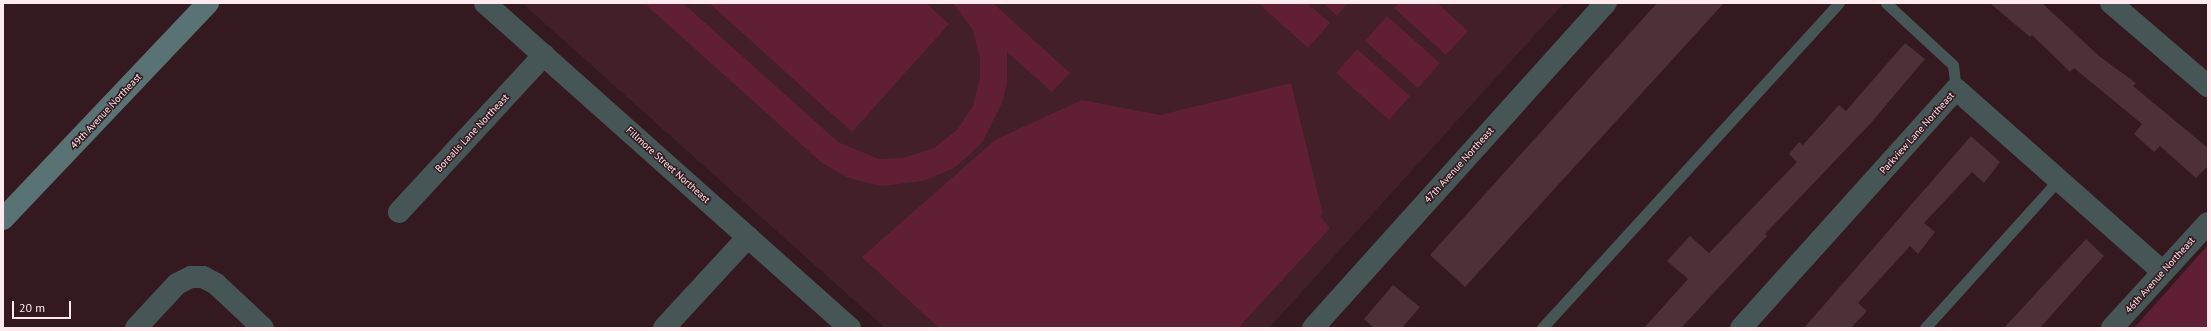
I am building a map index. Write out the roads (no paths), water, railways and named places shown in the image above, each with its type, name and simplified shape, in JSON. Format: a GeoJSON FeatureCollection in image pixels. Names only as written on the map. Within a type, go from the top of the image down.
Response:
{"type":"FeatureCollection","features":[{"type":"Feature","properties":{"kind":"street","name":"49th Avenue Northeast"},"geometry":{"type":"LineString","coordinates":[[3,219],[208,3]]}},
{"type":"Feature","properties":{"kind":"street","name":"Fillmore Street Northeast"},"geometry":{"type":"LineString","coordinates":[[485,3],[850,328]]}},
{"type":"Feature","properties":{"kind":"street","name":"47th Avenue Northeast"},"geometry":{"type":"LineString","coordinates":[[1313,328],[1606,3]]}},
{"type":"Feature","properties":{"kind":"street"},"geometry":{"type":"LineString","coordinates":[[2112,3],[2208,86]]}},
{"type":"Feature","properties":{"kind":"street","name":"Borealis Lane Northeast"},"geometry":{"type":"LineString","coordinates":[[399,212],[544,55]]}},
{"type":"Feature","properties":{"kind":"street","name":"Parkview Lane Northeast"},"geometry":{"type":"LineString","coordinates":[[1741,328],[1956,89],[2163,272]]}},
{"type":"Feature","properties":{"kind":"street","name":"46th Avenue Northeast"},"geometry":{"type":"LineString","coordinates":[[2112,328],[2208,222]]}},
{"type":"Feature","properties":{"kind":"street"},"geometry":{"type":"LineString","coordinates":[[664,328],[748,237]]}},
{"type":"Feature","properties":{"kind":"street"},"geometry":{"type":"LineString","coordinates":[[136,328],[177,284],[192,277],[203,277],[216,284],[264,328]]}},
{"type":"Feature","properties":{"kind":"lane"},"geometry":{"type":"LineString","coordinates":[[1542,328],[1839,3]]}},
{"type":"Feature","properties":{"kind":"lane"},"geometry":{"type":"LineString","coordinates":[[1886,3],[1953,65],[1956,89]]}},
{"type":"Feature","properties":{"kind":"lane"},"geometry":{"type":"LineString","coordinates":[[1925,328],[2059,179]]}}]}
